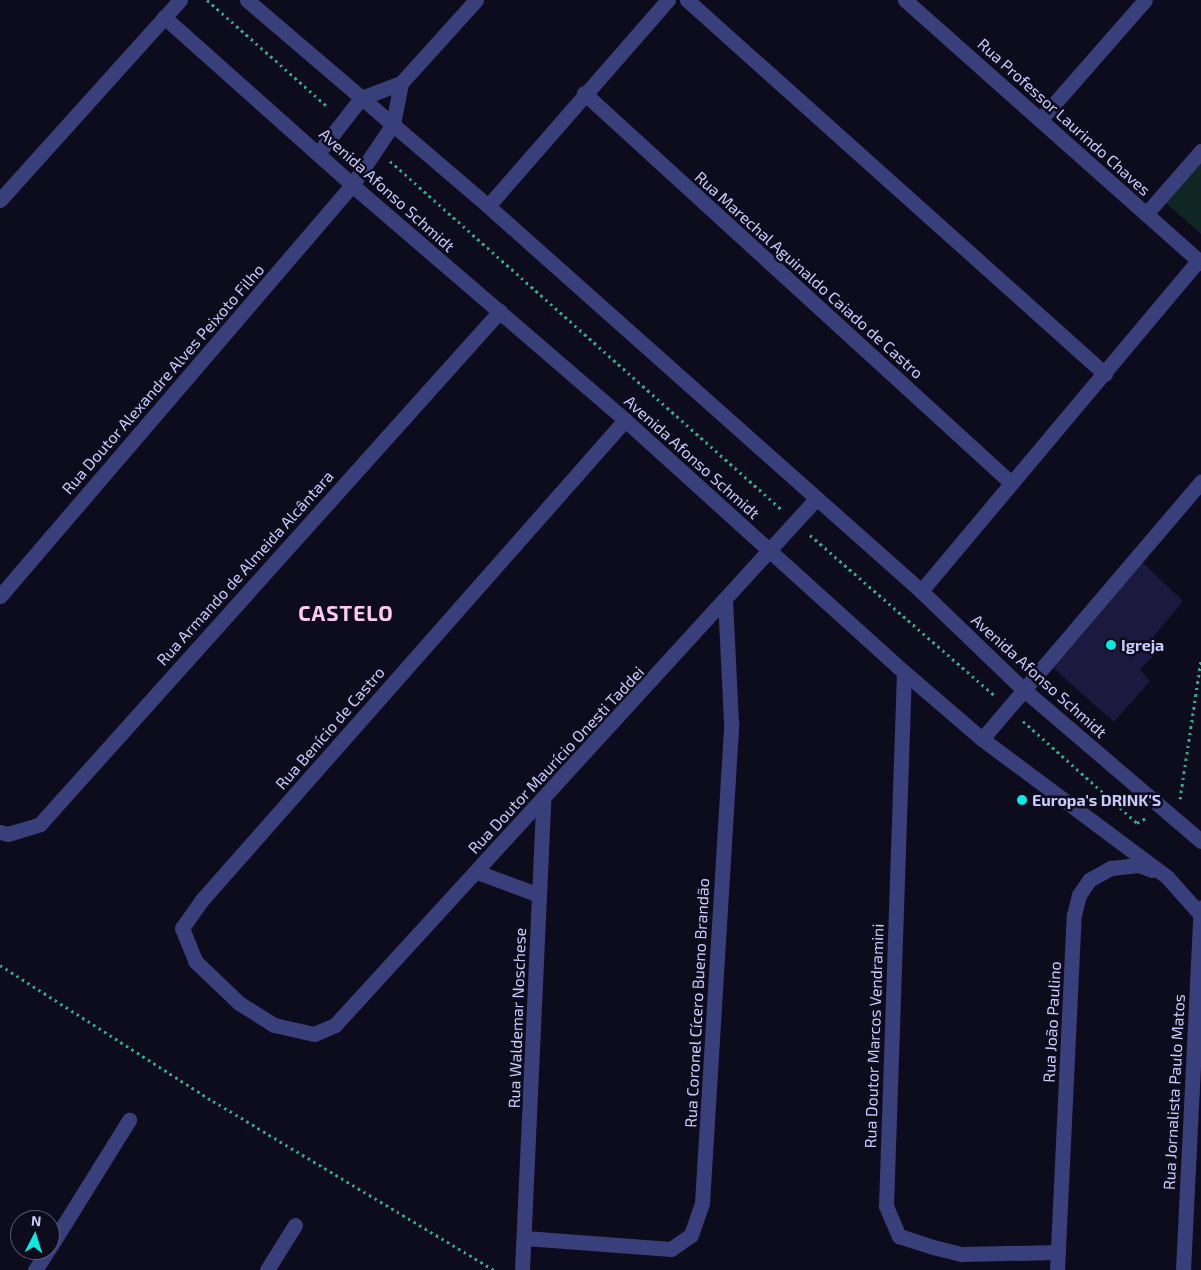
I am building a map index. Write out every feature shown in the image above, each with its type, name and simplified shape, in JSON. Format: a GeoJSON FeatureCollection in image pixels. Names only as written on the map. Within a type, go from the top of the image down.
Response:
{"type":"FeatureCollection","features":[{"type":"Feature","properties":{"kind":"street"},"geometry":{"type":"LineString","coordinates":[[0,200],[180,0]]}},
{"type":"Feature","properties":{"kind":"street","name":"Avenida Afonso Schmidt"},"geometry":{"type":"LineString","coordinates":[[247,0],[488,206],[921,591],[1023,689],[1201,841]]}},
{"type":"Feature","properties":{"kind":"street"},"geometry":{"type":"LineString","coordinates":[[488,206],[584,93],[668,0]]}},
{"type":"Feature","properties":{"kind":"street"},"geometry":{"type":"LineString","coordinates":[[687,0],[1105,374]]}},
{"type":"Feature","properties":{"kind":"street","name":"Rua Professor Laurindo Chaves"},"geometry":{"type":"LineString","coordinates":[[905,0],[1200,261]]}},
{"type":"Feature","properties":{"kind":"street"},"geometry":{"type":"LineString","coordinates":[[393,124],[402,83],[472,1]]}},
{"type":"Feature","properties":{"kind":"street"},"geometry":{"type":"LineString","coordinates":[[1040,120],[1137,3]]}},
{"type":"Feature","properties":{"kind":"street","name":"Avenida Afonso Schmidt"},"geometry":{"type":"LineString","coordinates":[[164,17],[319,152],[352,185],[625,420],[904,672],[982,739],[1167,877],[1201,915]]}},
{"type":"Feature","properties":{"kind":"street"},"geometry":{"type":"LineString","coordinates":[[319,152],[361,98],[402,83]]}},
{"type":"Feature","properties":{"kind":"street","name":"Rua Marechal Aguinaldo Caiado de Castro"},"geometry":{"type":"LineString","coordinates":[[584,93],[1010,482]]}},
{"type":"Feature","properties":{"kind":"street","name":"Rua Doutor Alexandre Alves Peixoto Filho"},"geometry":{"type":"LineString","coordinates":[[0,596],[352,185],[393,124]]}},
{"type":"Feature","properties":{"kind":"street"},"geometry":{"type":"LineString","coordinates":[[1146,214],[1201,151]]}},
{"type":"Feature","properties":{"kind":"street"},"geometry":{"type":"LineString","coordinates":[[921,591],[1010,482],[1105,374],[1200,261]]}},
{"type":"Feature","properties":{"kind":"street","name":"Rua Armando de Almeida Alcântara"},"geometry":{"type":"LineString","coordinates":[[4,833],[40,824],[500,311]]}},
{"type":"Feature","properties":{"kind":"street","name":"Rua Benício de Castro"},"geometry":{"type":"LineString","coordinates":[[314,1034],[274,1026],[239,1003],[195,961],[182,928],[201,900],[625,420]]}},
{"type":"Feature","properties":{"kind":"street"},"geometry":{"type":"LineString","coordinates":[[982,739],[1201,482]]}},
{"type":"Feature","properties":{"kind":"street","name":"Rua Doutor Maurício Onesti Taddei"},"geometry":{"type":"LineString","coordinates":[[314,1034],[336,1025],[725,601],[816,499]]}},
{"type":"Feature","properties":{"kind":"street","name":"Rua Coronel Cícero Bueno Brandão"},"geometry":{"type":"LineString","coordinates":[[525,1238],[671,1249],[691,1235],[702,1203],[731,722],[725,601]]}},
{"type":"Feature","properties":{"kind":"street","name":"Rua Doutor Marcos Vendramini"},"geometry":{"type":"LineString","coordinates":[[904,672],[886,1206],[899,1236],[933,1247],[962,1254],[1058,1252]]}},
{"type":"Feature","properties":{"kind":"street","name":"Rua Waldemar Noschese"},"geometry":{"type":"LineString","coordinates":[[522,1270],[525,1238],[543,800]]}},
{"type":"Feature","properties":{"kind":"street","name":"Rua João Paulino"},"geometry":{"type":"LineString","coordinates":[[1057,1270],[1074,915],[1079,895],[1090,880],[1124,864],[1140,865],[1167,877]]}},
{"type":"Feature","properties":{"kind":"street"},"geometry":{"type":"LineString","coordinates":[[476,872],[539,895]]}},
{"type":"Feature","properties":{"kind":"street","name":"Rua Jornalista Paulo Matos"},"geometry":{"type":"LineString","coordinates":[[1183,1270],[1201,902]]}},
{"type":"Feature","properties":{"kind":"street"},"geometry":{"type":"LineString","coordinates":[[60,1231],[129,1120]]}},
{"type":"Feature","properties":{"kind":"street"},"geometry":{"type":"LineString","coordinates":[[267,1270],[295,1226]]}},
{"type":"Feature","properties":{"kind":"path"},"geometry":{"type":"LineString","coordinates":[[0,965],[213,1101],[494,1270]]}},
{"type":"Feature","properties":{"kind":"green space"},"geometry":{"type":"Polygon","coordinates":[[[1201,162],[1201,234],[1165,202],[1201,162]]]}},
{"type":"Feature","properties":{"kind":"building","name":"Igreja"},"geometry":{"type":"Polygon","coordinates":[[[1141,561],[1183,601],[1150,641],[1160,650],[1140,669],[1150,681],[1114,722],[1050,665],[1141,561]]]}},
{"type":"Feature","properties":{"kind":"place","name":"Igreja"},"geometry":{"type":"Point","coordinates":[1111,645]}},
{"type":"Feature","properties":{"kind":"place","name":"Europa's DRINK'S"},"geometry":{"type":"Point","coordinates":[1022,800]}},
{"type":"Feature","properties":{"kind":"district","name":"CASTELO"},"geometry":{"type":"Point","coordinates":[346,613]}}]}
